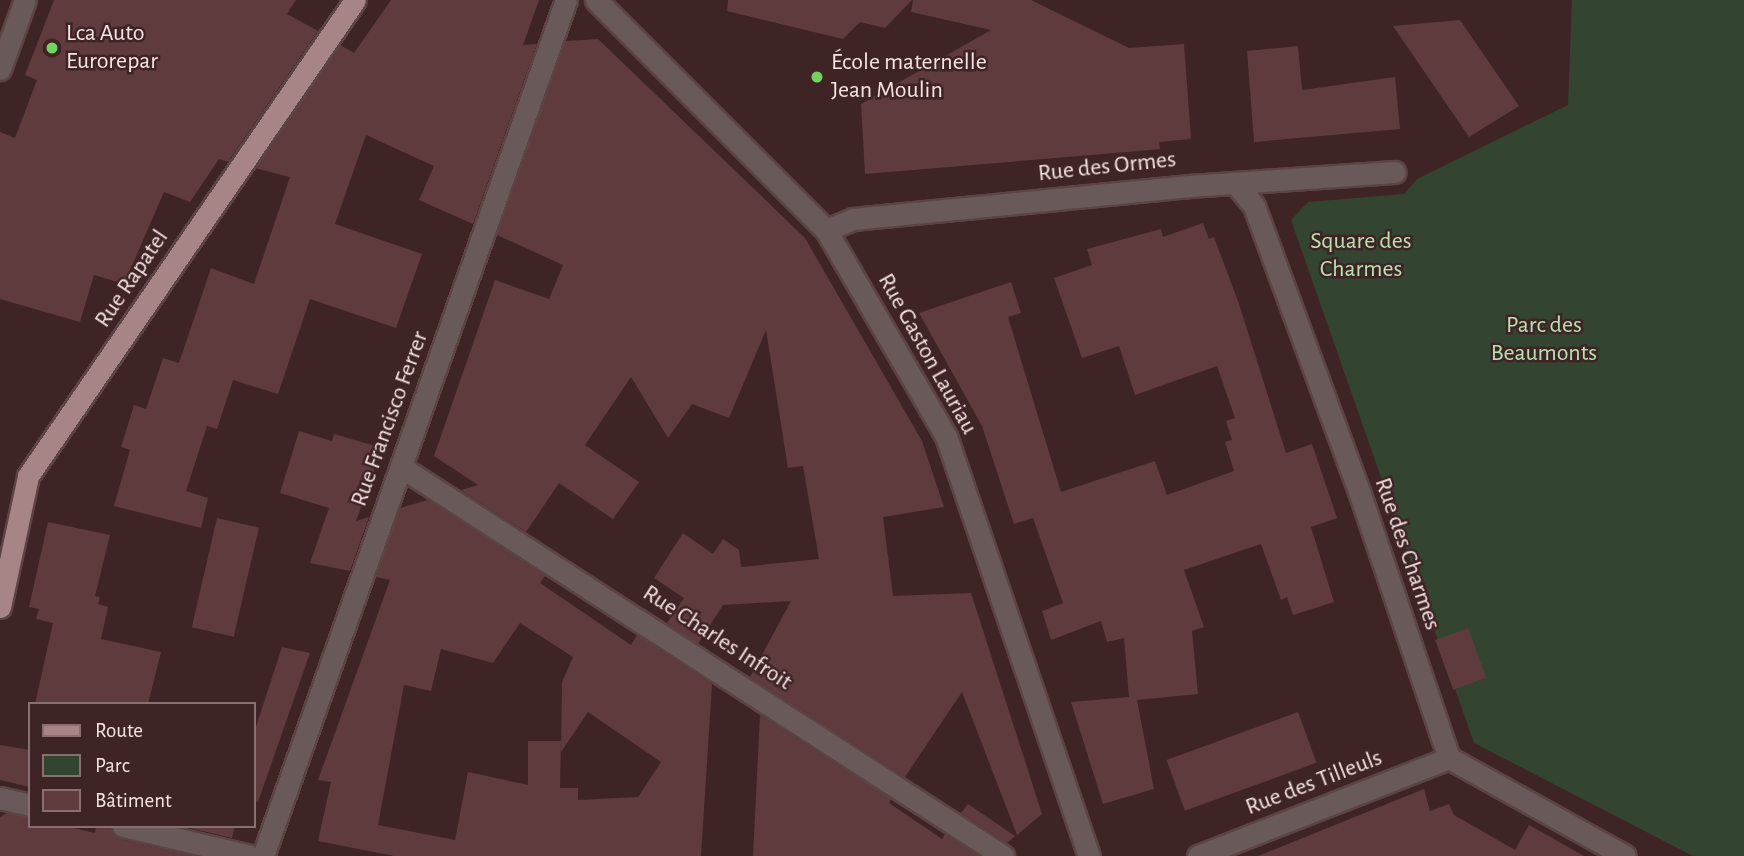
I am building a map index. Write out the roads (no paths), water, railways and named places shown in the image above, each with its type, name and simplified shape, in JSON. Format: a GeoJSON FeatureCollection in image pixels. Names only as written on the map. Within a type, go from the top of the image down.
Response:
{"type":"FeatureCollection","features":[{"type":"Feature","properties":{"kind":"main road","name":"Rue Rapatel"},"geometry":{"type":"LineString","coordinates":[[0,607],[28,476],[355,0]]}},
{"type":"Feature","properties":{"kind":"street"},"geometry":{"type":"LineString","coordinates":[[0,69],[25,0]]}},
{"type":"Feature","properties":{"kind":"street","name":"Rue Francisco Ferrer"},"geometry":{"type":"LineString","coordinates":[[263,856],[566,0]]}},
{"type":"Feature","properties":{"kind":"street","name":"Rue Gaston Lauriau"},"geometry":{"type":"LineString","coordinates":[[596,0],[826,230],[946,436],[1089,856]]}},
{"type":"Feature","properties":{"kind":"street","name":"Rue des Ormes"},"geometry":{"type":"LineString","coordinates":[[826,230],[853,219],[1235,183],[1395,172]]}},
{"type":"Feature","properties":{"kind":"street","name":"Rue des Charmes"},"geometry":{"type":"LineString","coordinates":[[1235,183],[1254,206],[1359,491],[1449,758]]}},
{"type":"Feature","properties":{"kind":"street","name":"Rue Charles Infroit"},"geometry":{"type":"LineString","coordinates":[[401,467],[1003,856]]}},
{"type":"Feature","properties":{"kind":"street"},"geometry":{"type":"LineString","coordinates":[[1449,758],[1625,856]]}},
{"type":"Feature","properties":{"kind":"street","name":"Rue des Tilleuls"},"geometry":{"type":"LineString","coordinates":[[1198,856],[1449,758]]}},
{"type":"Feature","properties":{"kind":"street"},"geometry":{"type":"LineString","coordinates":[[0,798],[28,805]]}},
{"type":"Feature","properties":{"kind":"street"},"geometry":{"type":"LineString","coordinates":[[131,828],[250,856]]}},
{"type":"Feature","properties":{"kind":"place","name":"Lca Auto Eurorepar"},"geometry":{"type":"Point","coordinates":[52,48]}},
{"type":"Feature","properties":{"kind":"place","name":"École maternelle Jean Moulin"},"geometry":{"type":"Point","coordinates":[817,77]}},
{"type":"Feature","properties":{"kind":"park label","name":"Square des Charmes"},"geometry":{"type":"Point","coordinates":[1361,256]}},
{"type":"Feature","properties":{"kind":"park label","name":"Parc des Beaumonts"},"geometry":{"type":"Point","coordinates":[1544,340]}}]}
